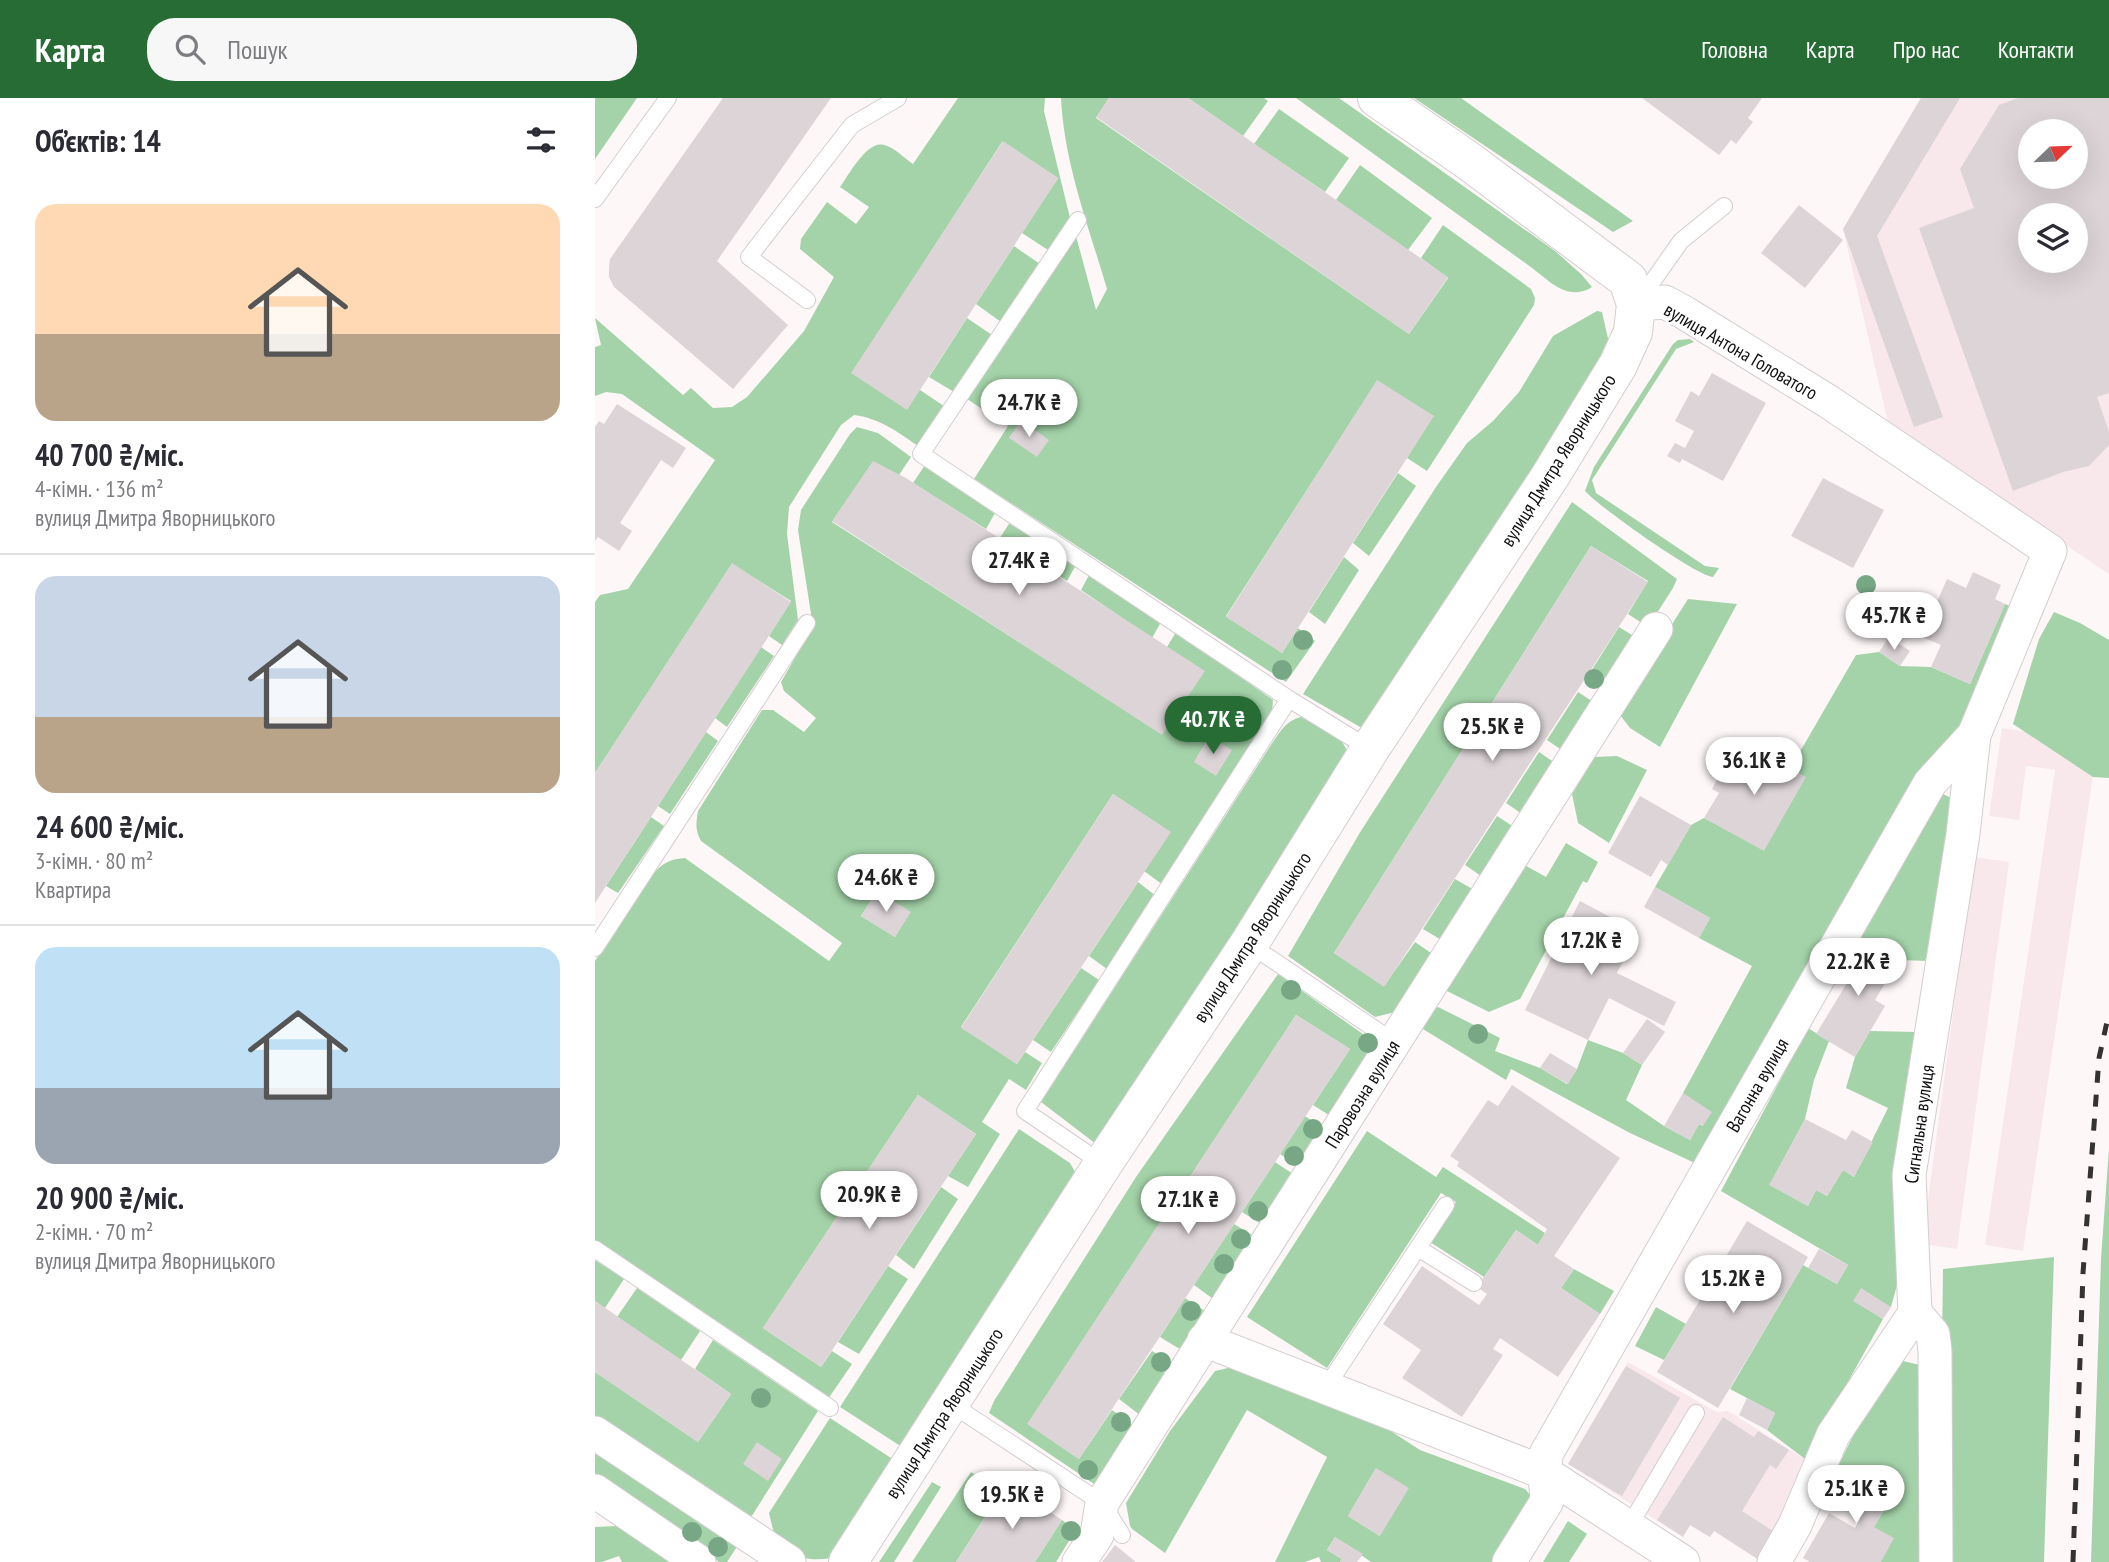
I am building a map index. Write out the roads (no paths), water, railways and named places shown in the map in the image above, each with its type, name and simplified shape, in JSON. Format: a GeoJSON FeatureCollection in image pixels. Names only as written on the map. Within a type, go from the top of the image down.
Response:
{"type":"FeatureCollection","features":[{"type":"Feature","properties":{"kind":"street","name":"вулиця Антона Головатого"},"geometry":{"type":"LineString","coordinates":[[1377,98],[1466,159],[1628,280],[1636,304],[1665,302],[1685,313],[1829,402],[2050,551]]}},
{"type":"Feature","properties":{"kind":"street","name":"вулиця Дмитра Яворницького"},"geometry":{"type":"LineString","coordinates":[[848,1562],[1103,1164],[1249,944],[1370,749],[1549,478],[1618,365],[1633,332],[1636,304]]}},
{"type":"Feature","properties":{"kind":"street","name":"Вагонна вулиця"},"geometry":{"type":"LineString","coordinates":[[1509,1562],[1548,1501],[1546,1454],[1930,783],[1974,735],[2050,551]]}},
{"type":"Feature","properties":{"kind":"street","name":"Паровозна вулиця"},"geometry":{"type":"LineString","coordinates":[[1079,1562],[1097,1535],[1102,1503],[1656,629]]}},
{"type":"Feature","properties":{"kind":"street","name":"Сигнальна вулиця"},"geometry":{"type":"LineString","coordinates":[[1915,1313],[1909,1175],[1963,834],[1974,735]]}},
{"type":"Feature","properties":{"kind":"street"},"geometry":{"type":"LineString","coordinates":[[1775,1562],[1795,1525],[1833,1435],[1915,1313],[1933,1334],[1935,1351],[1935,1562]]}},
{"type":"Feature","properties":{"kind":"street"},"geometry":{"type":"LineString","coordinates":[[1204,1340],[1545,1473],[1683,1562]]}},
{"type":"Feature","properties":{"kind":"street"},"geometry":{"type":"LineString","coordinates":[[595,1433],[789,1562]]}},
{"type":"Feature","properties":{"kind":"street"},"geometry":{"type":"LineString","coordinates":[[595,1491],[699,1562]]}},
{"type":"Feature","properties":{"kind":"lane"},"geometry":{"type":"LineString","coordinates":[[595,199],[668,98]]}},
{"type":"Feature","properties":{"kind":"lane"},"geometry":{"type":"LineString","coordinates":[[807,300],[749,257],[852,125],[898,98]]}},
{"type":"Feature","properties":{"kind":"lane"},"geometry":{"type":"LineString","coordinates":[[1636,304],[1681,241],[1724,206]]}},
{"type":"Feature","properties":{"kind":"lane"},"geometry":{"type":"LineString","coordinates":[[1078,220],[921,454],[1289,699],[1370,749]]}},
{"type":"Feature","properties":{"kind":"lane"},"geometry":{"type":"LineString","coordinates":[[595,948],[807,623]]}},
{"type":"Feature","properties":{"kind":"lane"},"geometry":{"type":"LineString","coordinates":[[1103,1164],[1025,1111],[1289,699]]}},
{"type":"Feature","properties":{"kind":"lane"},"geometry":{"type":"LineString","coordinates":[[1249,944],[1394,1042]]}},
{"type":"Feature","properties":{"kind":"lane"},"geometry":{"type":"LineString","coordinates":[[1325,1388],[1446,1205]]}},
{"type":"Feature","properties":{"kind":"lane"},"geometry":{"type":"LineString","coordinates":[[1418,1248],[1474,1283]]}},
{"type":"Feature","properties":{"kind":"lane"},"geometry":{"type":"LineString","coordinates":[[595,1249],[831,1408]]}},
{"type":"Feature","properties":{"kind":"lane"},"geometry":{"type":"LineString","coordinates":[[951,1404],[1102,1503],[1122,1535]]}},
{"type":"Feature","properties":{"kind":"lane"},"geometry":{"type":"LineString","coordinates":[[1628,1528],[1696,1413]]}},
{"type":"Feature","properties":{"kind":"railway"},"geometry":{"type":"LineString","coordinates":[[2073,1562],[2083,1273],[2099,1058],[2109,1013]]}}]}
